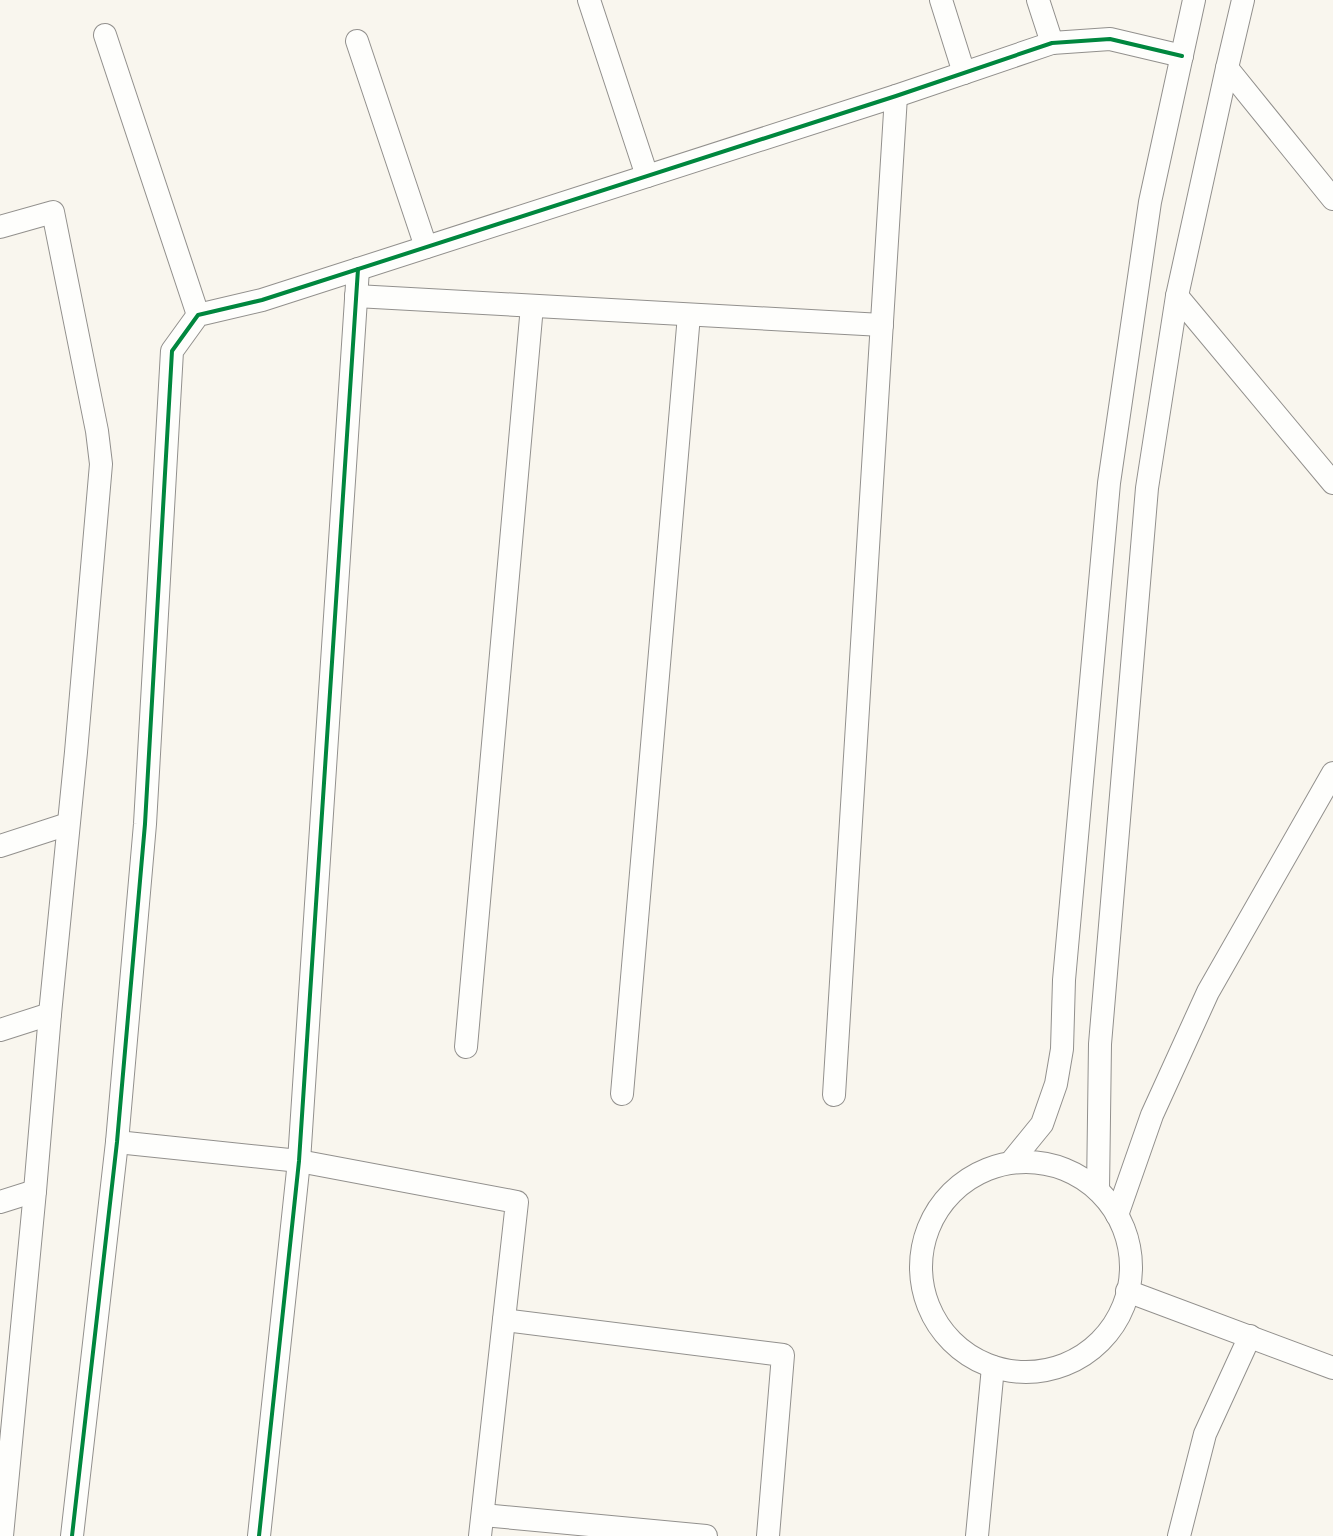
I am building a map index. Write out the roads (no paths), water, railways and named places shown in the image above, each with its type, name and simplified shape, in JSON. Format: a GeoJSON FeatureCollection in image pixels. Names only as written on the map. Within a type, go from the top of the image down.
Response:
{"type":"FeatureCollection","features":[{"type":"Feature","properties":{"kind":"street"},"geometry":{"type":"LineString","coordinates":[[589,0],[647,176]]}},
{"type":"Feature","properties":{"kind":"street"},"geometry":{"type":"LineString","coordinates":[[941,0],[964,74]]}},
{"type":"Feature","properties":{"kind":"street"},"geometry":{"type":"LineString","coordinates":[[1038,0],[1052,43]]}},
{"type":"Feature","properties":{"kind":"street"},"geometry":{"type":"LineString","coordinates":[[1011,1162],[1042,1124],[1056,1084],[1062,1049],[1064,980],[1109,483],[1150,202],[1194,0]]}},
{"type":"Feature","properties":{"kind":"street"},"geometry":{"type":"LineString","coordinates":[[1098,1190],[1100,1044],[1147,488],[1177,296],[1243,0]]}},
{"type":"Feature","properties":{"kind":"street"},"geometry":{"type":"LineString","coordinates":[[105,35],[198,315]]}},
{"type":"Feature","properties":{"kind":"street"},"geometry":{"type":"LineString","coordinates":[[72,1536],[117,1142],[145,824],[172,351],[198,315],[262,300],[964,74],[1052,43],[1110,39],[1182,56]]}},
{"type":"Feature","properties":{"kind":"street"},"geometry":{"type":"LineString","coordinates":[[357,41],[426,247]]}},
{"type":"Feature","properties":{"kind":"street"},"geometry":{"type":"LineString","coordinates":[[1227,68],[1333,199]]}},
{"type":"Feature","properties":{"kind":"street"},"geometry":{"type":"LineString","coordinates":[[834,1095],[896,96]]}},
{"type":"Feature","properties":{"kind":"street"},"geometry":{"type":"LineString","coordinates":[[0,227],[53,212],[97,431],[101,464],[35,1191],[6,1428],[2,1536]]}},
{"type":"Feature","properties":{"kind":"street"},"geometry":{"type":"LineString","coordinates":[[259,1536],[299,1161],[358,269]]}},
{"type":"Feature","properties":{"kind":"street"},"geometry":{"type":"LineString","coordinates":[[356,296],[882,325]]}},
{"type":"Feature","properties":{"kind":"street"},"geometry":{"type":"LineString","coordinates":[[1177,296],[1333,483]]}},
{"type":"Feature","properties":{"kind":"street"},"geometry":{"type":"LineString","coordinates":[[466,1048],[532,306]]}},
{"type":"Feature","properties":{"kind":"street"},"geometry":{"type":"LineString","coordinates":[[622,1094],[689,315]]}},
{"type":"Feature","properties":{"kind":"street"},"geometry":{"type":"LineString","coordinates":[[1117,1215],[1152,1115],[1208,992],[1333,773]]}},
{"type":"Feature","properties":{"kind":"street"},"geometry":{"type":"LineString","coordinates":[[0,846],[68,824]]}},
{"type":"Feature","properties":{"kind":"street"},"geometry":{"type":"LineString","coordinates":[[0,1030],[50,1014]]}},
{"type":"Feature","properties":{"kind":"street"},"geometry":{"type":"LineString","coordinates":[[117,1142],[299,1161],[517,1202],[481,1525],[706,1536]]}},
{"type":"Feature","properties":{"kind":"street"},"geometry":{"type":"LineString","coordinates":[[1011,1162],[1043,1162],[1072,1172],[1098,1190],[1117,1215],[1128,1244],[1130,1276],[1127,1291],[1123,1306],[1107,1334],[1084,1355],[1055,1368],[1024,1372],[993,1367],[965,1353],[942,1331],[927,1304],[921,1273],[923,1242],[935,1212],[955,1188],[981,1171],[1011,1162]]}},
{"type":"Feature","properties":{"kind":"street"},"geometry":{"type":"LineString","coordinates":[[0,1202],[35,1191]]}},
{"type":"Feature","properties":{"kind":"street"},"geometry":{"type":"LineString","coordinates":[[1127,1291],[1333,1368]]}},
{"type":"Feature","properties":{"kind":"street"},"geometry":{"type":"LineString","coordinates":[[504,1320],[783,1355],[768,1536]]}},
{"type":"Feature","properties":{"kind":"street"},"geometry":{"type":"LineString","coordinates":[[1179,1536],[1205,1434],[1250,1336]]}},
{"type":"Feature","properties":{"kind":"street"},"geometry":{"type":"LineString","coordinates":[[977,1536],[993,1367]]}}]}
